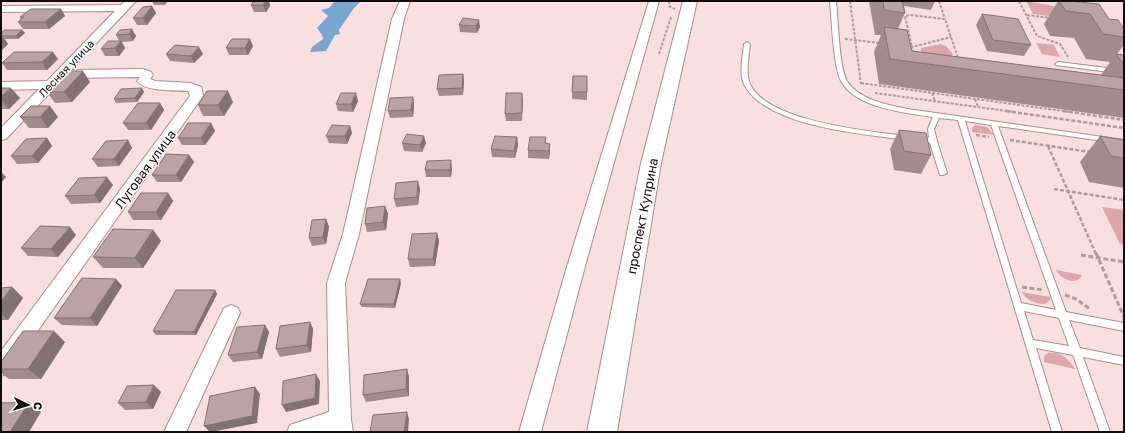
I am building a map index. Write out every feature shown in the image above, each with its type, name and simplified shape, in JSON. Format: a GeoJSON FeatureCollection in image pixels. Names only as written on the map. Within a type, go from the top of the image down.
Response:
{"type":"FeatureCollection","features":[{"type":"Feature","properties":{"kind":"main road","name":"проспект Куприна"},"geometry":{"type":"LineString","coordinates":[[602,432],[651,163],[690,1]]}},
{"type":"Feature","properties":{"kind":"street"},"geometry":{"type":"LineString","coordinates":[[298,432],[341,425],[336,283],[351,234],[398,19],[405,1]]}},
{"type":"Feature","properties":{"kind":"street"},"geometry":{"type":"LineString","coordinates":[[530,432],[654,1]]}},
{"type":"Feature","properties":{"kind":"street"},"geometry":{"type":"LineString","coordinates":[[1,9],[128,5]]}},
{"type":"Feature","properties":{"kind":"street","name":"Лесная улица"},"geometry":{"type":"LineString","coordinates":[[1,136],[128,5]]}},
{"type":"Feature","properties":{"kind":"street","name":"Луговая улица"},"geometry":{"type":"LineString","coordinates":[[1,367],[197,96],[196,90],[191,87],[150,84],[143,81],[148,75],[143,73],[60,74]]}},
{"type":"Feature","properties":{"kind":"street"},"geometry":{"type":"LineString","coordinates":[[1,86],[49,85]]}},
{"type":"Feature","properties":{"kind":"street"},"geometry":{"type":"LineString","coordinates":[[175,432],[231,313]]}},
{"type":"Feature","properties":{"kind":"lane"},"geometry":{"type":"LineString","coordinates":[[833,1],[844,81],[852,90],[865,98],[889,108],[1124,142]]}},
{"type":"Feature","properties":{"kind":"lane"},"geometry":{"type":"LineString","coordinates":[[747,44],[747,85],[755,96],[762,102],[782,113],[807,122],[934,142]]}},
{"type":"Feature","properties":{"kind":"lane"},"geometry":{"type":"LineString","coordinates":[[1058,64],[1124,72]]}},
{"type":"Feature","properties":{"kind":"lane"},"geometry":{"type":"LineString","coordinates":[[937,115],[931,129],[942,173]]}},
{"type":"Feature","properties":{"kind":"lane"},"geometry":{"type":"LineString","coordinates":[[961,119],[1057,432]]}},
{"type":"Feature","properties":{"kind":"lane"},"geometry":{"type":"LineString","coordinates":[[994,124],[1105,432]]}},
{"type":"Feature","properties":{"kind":"lane"},"geometry":{"type":"LineString","coordinates":[[1018,306],[1124,326]]}},
{"type":"Feature","properties":{"kind":"lane"},"geometry":{"type":"LineString","coordinates":[[1029,343],[1124,362]]}},
{"type":"Feature","properties":{"kind":"path"},"geometry":{"type":"LineString","coordinates":[[659,54],[667,25],[675,8],[670,7],[669,1]]}},
{"type":"Feature","properties":{"kind":"path"},"geometry":{"type":"LineString","coordinates":[[850,1],[861,83],[864,87],[852,90]]}},
{"type":"Feature","properties":{"kind":"path"},"geometry":{"type":"LineString","coordinates":[[938,1],[958,59]]}},
{"type":"Feature","properties":{"kind":"path"},"geometry":{"type":"LineString","coordinates":[[1019,1],[1037,36],[1060,44],[1073,66]]}},
{"type":"Feature","properties":{"kind":"path"},"geometry":{"type":"LineString","coordinates":[[914,58],[905,16],[910,15],[944,19]]}},
{"type":"Feature","properties":{"kind":"path"},"geometry":{"type":"LineString","coordinates":[[1026,15],[1055,19]]}},
{"type":"Feature","properties":{"kind":"path"},"geometry":{"type":"LineString","coordinates":[[837,38],[884,44]]}},
{"type":"Feature","properties":{"kind":"path"},"geometry":{"type":"LineString","coordinates":[[905,46],[912,47],[951,38]]}},
{"type":"Feature","properties":{"kind":"path"},"geometry":{"type":"LineString","coordinates":[[861,83],[1124,120]]}},
{"type":"Feature","properties":{"kind":"path"},"geometry":{"type":"LineString","coordinates":[[869,91],[1124,127]]}},
{"type":"Feature","properties":{"kind":"path"},"geometry":{"type":"LineString","coordinates":[[932,93],[935,101]]}},
{"type":"Feature","properties":{"kind":"path"},"geometry":{"type":"LineString","coordinates":[[975,99],[978,107]]}},
{"type":"Feature","properties":{"kind":"path"},"geometry":{"type":"LineString","coordinates":[[1022,106],[1026,114]]}},
{"type":"Feature","properties":{"kind":"path"},"geometry":{"type":"LineString","coordinates":[[1063,111],[1067,120]]}},
{"type":"Feature","properties":{"kind":"path"},"geometry":{"type":"LineString","coordinates":[[1120,119],[1124,127]]}},
{"type":"Feature","properties":{"kind":"path"},"geometry":{"type":"LineString","coordinates":[[966,133],[1094,152]]}},
{"type":"Feature","properties":{"kind":"path"},"geometry":{"type":"LineString","coordinates":[[1048,146],[1124,318]]}},
{"type":"Feature","properties":{"kind":"path"},"geometry":{"type":"LineString","coordinates":[[1054,189],[1124,200]]}},
{"type":"Feature","properties":{"kind":"path"},"geometry":{"type":"LineString","coordinates":[[1082,255],[1124,262]]}},
{"type":"Feature","properties":{"kind":"shaded area"},"geometry":{"type":"Polygon","coordinates":[[[1026,1],[1059,7],[1065,18],[1033,14],[1026,1]]]}},
{"type":"Feature","properties":{"kind":"shaded area"},"geometry":{"type":"Polygon","coordinates":[[[1036,43],[1054,45],[1060,57],[1042,54],[1036,43]]]}},
{"type":"Feature","properties":{"kind":"shaded area"},"geometry":{"type":"Polygon","coordinates":[[[941,44],[946,46],[953,54],[947,63],[921,55],[921,48],[941,44]]]}},
{"type":"Feature","properties":{"kind":"shaded area"},"geometry":{"type":"Polygon","coordinates":[[[975,125],[987,127],[994,135],[972,132],[972,128],[975,125]]]}},
{"type":"Feature","properties":{"kind":"shaded area"},"geometry":{"type":"Polygon","coordinates":[[[1102,207],[1124,210],[1124,245],[1120,244],[1102,207]]]}},
{"type":"Feature","properties":{"kind":"shaded area"},"geometry":{"type":"Polygon","coordinates":[[[1056,270],[1082,275],[1078,280],[1071,281],[1061,276],[1056,270]]]}},
{"type":"Feature","properties":{"kind":"shaded area"},"geometry":{"type":"Polygon","coordinates":[[[1022,292],[1050,297],[1050,300],[1045,304],[1034,302],[1028,299],[1022,292]]]}},
{"type":"Feature","properties":{"kind":"shaded area"},"geometry":{"type":"Polygon","coordinates":[[[1048,353],[1056,353],[1064,356],[1075,369],[1044,362],[1044,356],[1048,353]]]}},
{"type":"Feature","properties":{"kind":"water"},"geometry":{"type":"Polygon","coordinates":[[[335,1],[361,1],[354,8],[339,30],[340,34],[335,35],[326,51],[310,52],[312,47],[323,39],[317,28],[328,16],[321,10],[329,8],[335,1]]]}},
{"type":"Feature","properties":{"kind":"building"},"geometry":{"type":"Polygon","coordinates":[[[254,1],[266,1],[263,5],[251,5],[254,1]]]}},
{"type":"Feature","properties":{"kind":"building"},"geometry":{"type":"Polygon","coordinates":[[[883,1],[902,1],[905,13],[884,10],[883,1]]]}},
{"type":"Feature","properties":{"kind":"building"},"geometry":{"type":"Polygon","coordinates":[[[1059,1],[1099,4],[1109,19],[1118,20],[1124,29],[1124,37],[1103,34],[1090,14],[1066,11],[1059,1]]]}},
{"type":"Feature","properties":{"kind":"building"},"geometry":{"type":"Polygon","coordinates":[[[152,6],[143,18],[133,18],[143,7],[152,6]]]}},
{"type":"Feature","properties":{"kind":"building"},"geometry":{"type":"Polygon","coordinates":[[[31,9],[61,9],[45,22],[18,22],[24,17],[20,17],[31,9]]]}},
{"type":"Feature","properties":{"kind":"building"},"geometry":{"type":"Polygon","coordinates":[[[982,14],[1018,19],[1031,45],[993,40],[982,14]]]}},
{"type":"Feature","properties":{"kind":"building"},"geometry":{"type":"Polygon","coordinates":[[[463,18],[479,20],[476,26],[459,25],[463,18]]]}},
{"type":"Feature","properties":{"kind":"building"},"geometry":{"type":"Polygon","coordinates":[[[884,27],[907,30],[912,51],[1124,78],[1124,90],[890,59],[884,27]]]}},
{"type":"Feature","properties":{"kind":"building"},"geometry":{"type":"Polygon","coordinates":[[[132,29],[129,34],[116,35],[120,30],[132,29]]]}},
{"type":"Feature","properties":{"kind":"building"},"geometry":{"type":"Polygon","coordinates":[[[4,30],[22,30],[16,36],[1,36],[1,33],[4,30]]]}},
{"type":"Feature","properties":{"kind":"building"},"geometry":{"type":"Polygon","coordinates":[[[232,39],[250,39],[245,48],[226,48],[232,39]]]}},
{"type":"Feature","properties":{"kind":"building"},"geometry":{"type":"Polygon","coordinates":[[[108,41],[121,41],[115,48],[101,49],[108,41]]]}},
{"type":"Feature","properties":{"kind":"building"},"geometry":{"type":"Polygon","coordinates":[[[175,45],[199,47],[191,56],[166,54],[175,45]]]}},
{"type":"Feature","properties":{"kind":"building"},"geometry":{"type":"Polygon","coordinates":[[[14,52],[53,52],[42,62],[2,63],[14,52]]]}},
{"type":"Feature","properties":{"kind":"building"},"geometry":{"type":"Polygon","coordinates":[[[1116,54],[1124,55],[1124,65],[1116,54]]]}},
{"type":"Feature","properties":{"kind":"building"},"geometry":{"type":"Polygon","coordinates":[[[66,71],[83,71],[64,92],[47,92],[66,71]]]}},
{"type":"Feature","properties":{"kind":"building"},"geometry":{"type":"Polygon","coordinates":[[[463,74],[462,88],[437,89],[439,75],[463,74]]]}},
{"type":"Feature","properties":{"kind":"building"},"geometry":{"type":"Polygon","coordinates":[[[573,76],[587,76],[587,92],[572,92],[573,76]]]}},
{"type":"Feature","properties":{"kind":"building"},"geometry":{"type":"Polygon","coordinates":[[[1,88],[11,88],[1,97],[1,88]]]}},
{"type":"Feature","properties":{"kind":"building"},"geometry":{"type":"Polygon","coordinates":[[[142,88],[135,98],[114,99],[121,89],[142,88]]]}},
{"type":"Feature","properties":{"kind":"building"},"geometry":{"type":"Polygon","coordinates":[[[207,91],[228,91],[218,105],[198,105],[207,91]]]}},
{"type":"Feature","properties":{"kind":"building"},"geometry":{"type":"Polygon","coordinates":[[[341,93],[356,93],[351,104],[336,104],[341,93]]]}},
{"type":"Feature","properties":{"kind":"building"},"geometry":{"type":"Polygon","coordinates":[[[506,93],[522,93],[522,113],[505,114],[506,93]]]}},
{"type":"Feature","properties":{"kind":"building"},"geometry":{"type":"Polygon","coordinates":[[[413,97],[411,110],[388,111],[390,98],[413,97]]]}},
{"type":"Feature","properties":{"kind":"building"},"geometry":{"type":"Polygon","coordinates":[[[138,103],[160,103],[146,123],[123,123],[138,103]]]}},
{"type":"Feature","properties":{"kind":"building"},"geometry":{"type":"Polygon","coordinates":[[[31,106],[50,106],[40,117],[20,117],[31,106]]]}},
{"type":"Feature","properties":{"kind":"building"},"geometry":{"type":"Polygon","coordinates":[[[188,123],[211,123],[201,138],[178,138],[188,123]]]}},
{"type":"Feature","properties":{"kind":"building"},"geometry":{"type":"Polygon","coordinates":[[[332,125],[350,126],[345,136],[326,136],[332,125]]]}},
{"type":"Feature","properties":{"kind":"building"},"geometry":{"type":"Polygon","coordinates":[[[899,130],[926,133],[931,155],[904,151],[899,130]]]}},
{"type":"Feature","properties":{"kind":"building"},"geometry":{"type":"Polygon","coordinates":[[[407,134],[424,136],[420,145],[402,143],[407,134]]]}},
{"type":"Feature","properties":{"kind":"building"},"geometry":{"type":"Polygon","coordinates":[[[495,136],[517,137],[514,151],[491,149],[495,136]]]}},
{"type":"Feature","properties":{"kind":"building"},"geometry":{"type":"Polygon","coordinates":[[[1100,136],[1124,140],[1124,158],[1111,156],[1100,136]]]}},
{"type":"Feature","properties":{"kind":"building"},"geometry":{"type":"Polygon","coordinates":[[[530,137],[546,137],[545,143],[550,144],[549,151],[528,150],[530,137]]]}},
{"type":"Feature","properties":{"kind":"building"},"geometry":{"type":"Polygon","coordinates":[[[47,138],[32,156],[11,156],[26,139],[47,138]]]}},
{"type":"Feature","properties":{"kind":"building"},"geometry":{"type":"Polygon","coordinates":[[[128,140],[114,159],[92,159],[106,141],[128,140]]]}},
{"type":"Feature","properties":{"kind":"building"},"geometry":{"type":"Polygon","coordinates":[[[166,154],[189,155],[176,175],[152,175],[166,154]]]}},
{"type":"Feature","properties":{"kind":"building"},"geometry":{"type":"Polygon","coordinates":[[[451,160],[450,170],[425,170],[427,161],[451,160]]]}},
{"type":"Feature","properties":{"kind":"building"},"geometry":{"type":"Polygon","coordinates":[[[107,177],[94,195],[65,196],[79,178],[107,177]]]}},
{"type":"Feature","properties":{"kind":"building"},"geometry":{"type":"Polygon","coordinates":[[[418,181],[417,197],[394,199],[396,183],[418,181]]]}},
{"type":"Feature","properties":{"kind":"building"},"geometry":{"type":"Polygon","coordinates":[[[141,193],[168,193],[156,212],[128,212],[141,193]]]}},
{"type":"Feature","properties":{"kind":"building"},"geometry":{"type":"Polygon","coordinates":[[[385,206],[383,222],[365,224],[367,208],[385,206]]]}},
{"type":"Feature","properties":{"kind":"building"},"geometry":{"type":"Polygon","coordinates":[[[326,219],[323,237],[309,238],[312,220],[326,219]]]}},
{"type":"Feature","properties":{"kind":"building"},"geometry":{"type":"Polygon","coordinates":[[[40,226],[70,227],[51,249],[21,248],[40,226]]]}},
{"type":"Feature","properties":{"kind":"building"},"geometry":{"type":"Polygon","coordinates":[[[113,229],[153,230],[135,258],[93,257],[113,229]]]}},
{"type":"Feature","properties":{"kind":"building"},"geometry":{"type":"Polygon","coordinates":[[[437,233],[433,259],[408,259],[412,234],[437,233]]]}},
{"type":"Feature","properties":{"kind":"building"},"geometry":{"type":"Polygon","coordinates":[[[82,278],[116,279],[90,318],[54,318],[82,278]]]}},
{"type":"Feature","properties":{"kind":"building"},"geometry":{"type":"Polygon","coordinates":[[[368,279],[400,279],[394,304],[360,304],[368,279]]]}},
{"type":"Feature","properties":{"kind":"building"},"geometry":{"type":"Polygon","coordinates":[[[12,287],[1,302],[1,288],[12,287]]]}},
{"type":"Feature","properties":{"kind":"building"},"geometry":{"type":"Polygon","coordinates":[[[176,290],[215,290],[194,332],[153,331],[176,290]]]}},
{"type":"Feature","properties":{"kind":"building"},"geometry":{"type":"Polygon","coordinates":[[[310,322],[307,345],[276,349],[280,326],[310,322]]]}},
{"type":"Feature","properties":{"kind":"building"},"geometry":{"type":"Polygon","coordinates":[[[265,325],[257,352],[228,355],[237,327],[265,325]]]}},
{"type":"Feature","properties":{"kind":"building"},"geometry":{"type":"Polygon","coordinates":[[[23,331],[54,331],[28,369],[1,369],[1,362],[23,331]]]}},
{"type":"Feature","properties":{"kind":"building"},"geometry":{"type":"Polygon","coordinates":[[[407,369],[406,389],[363,395],[364,375],[407,369]]]}},
{"type":"Feature","properties":{"kind":"building"},"geometry":{"type":"Polygon","coordinates":[[[316,374],[315,398],[282,405],[283,381],[316,374]]]}},
{"type":"Feature","properties":{"kind":"building"},"geometry":{"type":"Polygon","coordinates":[[[154,385],[146,402],[118,403],[127,386],[154,385]]]}},
{"type":"Feature","properties":{"kind":"building"},"geometry":{"type":"Polygon","coordinates":[[[255,387],[252,416],[204,426],[210,396],[255,387]]]}},
{"type":"Feature","properties":{"kind":"building"},"geometry":{"type":"Polygon","coordinates":[[[29,402],[10,432],[1,432],[1,403],[29,402]]]}},
{"type":"Feature","properties":{"kind":"building"},"geometry":{"type":"Polygon","coordinates":[[[407,412],[404,432],[370,432],[373,415],[407,412]]]}}]}
